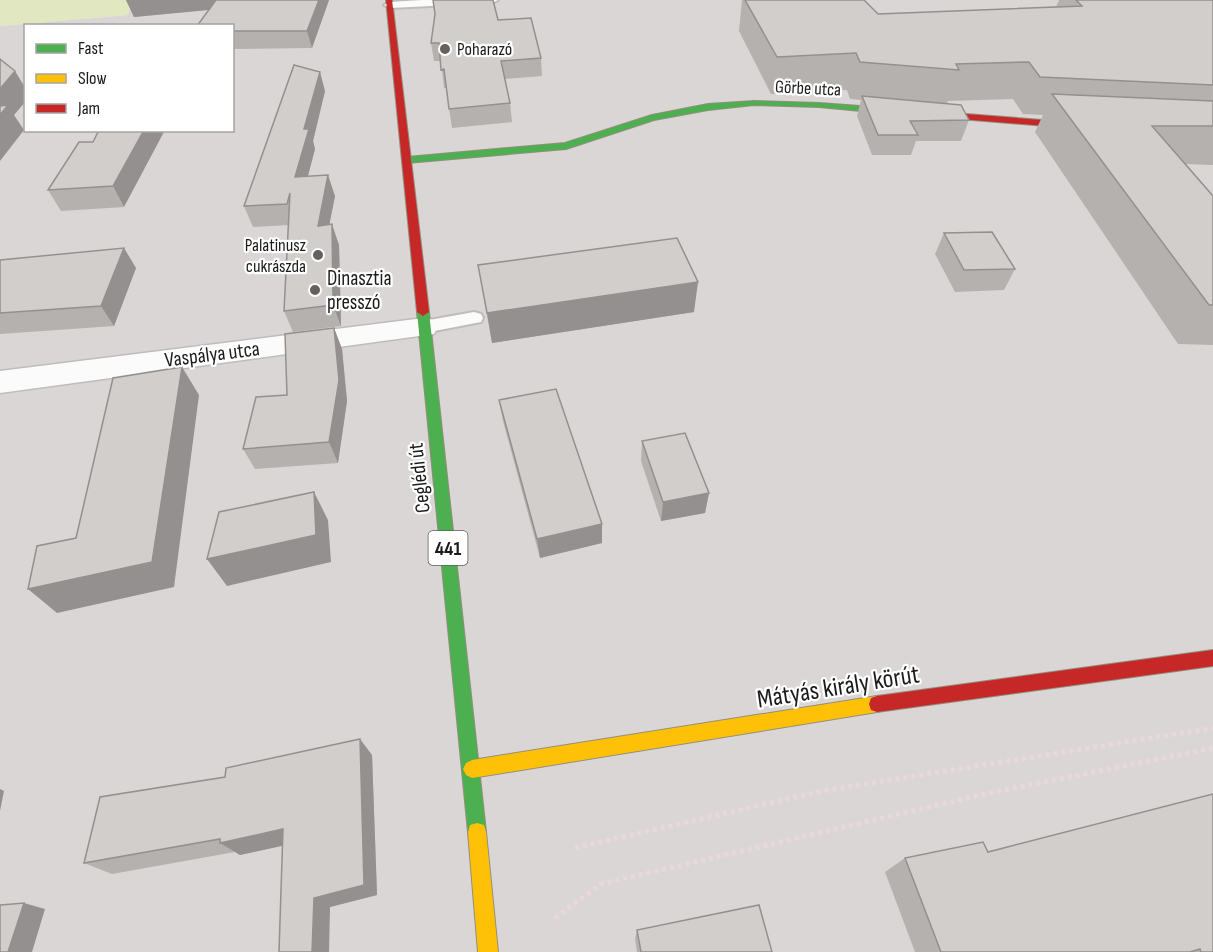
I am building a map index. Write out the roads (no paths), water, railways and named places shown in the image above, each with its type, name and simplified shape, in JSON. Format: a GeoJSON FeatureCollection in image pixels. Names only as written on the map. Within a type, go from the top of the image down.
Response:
{"type":"FeatureCollection","features":[{"type":"Feature","properties":{"kind":"street","name":"Ceglédi út"},"geometry":{"type":"LineString","coordinates":[[390,2],[472,769],[488,952]]}},
{"type":"Feature","properties":{"kind":"street","name":"Görbe utca"},"geometry":{"type":"LineString","coordinates":[[407,160],[566,146],[652,118],[708,107],[754,104],[819,105],[1100,127]]}},
{"type":"Feature","properties":{"kind":"street","name":"Vaspálya utca"},"geometry":{"type":"LineString","coordinates":[[0,382],[424,327]]}},
{"type":"Feature","properties":{"kind":"street","name":"Mátyás király körút"},"geometry":{"type":"LineString","coordinates":[[472,769],[867,705],[1213,658]]}},
{"type":"Feature","properties":{"kind":"lane"},"geometry":{"type":"LineString","coordinates":[[390,2],[492,0]]}},
{"type":"Feature","properties":{"kind":"lane"},"geometry":{"type":"LineString","coordinates":[[424,327],[474,318]]}},
{"type":"Feature","properties":{"kind":"place","name":"Poharazó"},"geometry":{"type":"Point","coordinates":[445,49]}},
{"type":"Feature","properties":{"kind":"place","name":"Palatinusz cukrászda"},"geometry":{"type":"Point","coordinates":[318,255]}},
{"type":"Feature","properties":{"kind":"place","name":"Dinasztia presszó"},"geometry":{"type":"Point","coordinates":[315,290]}}]}
